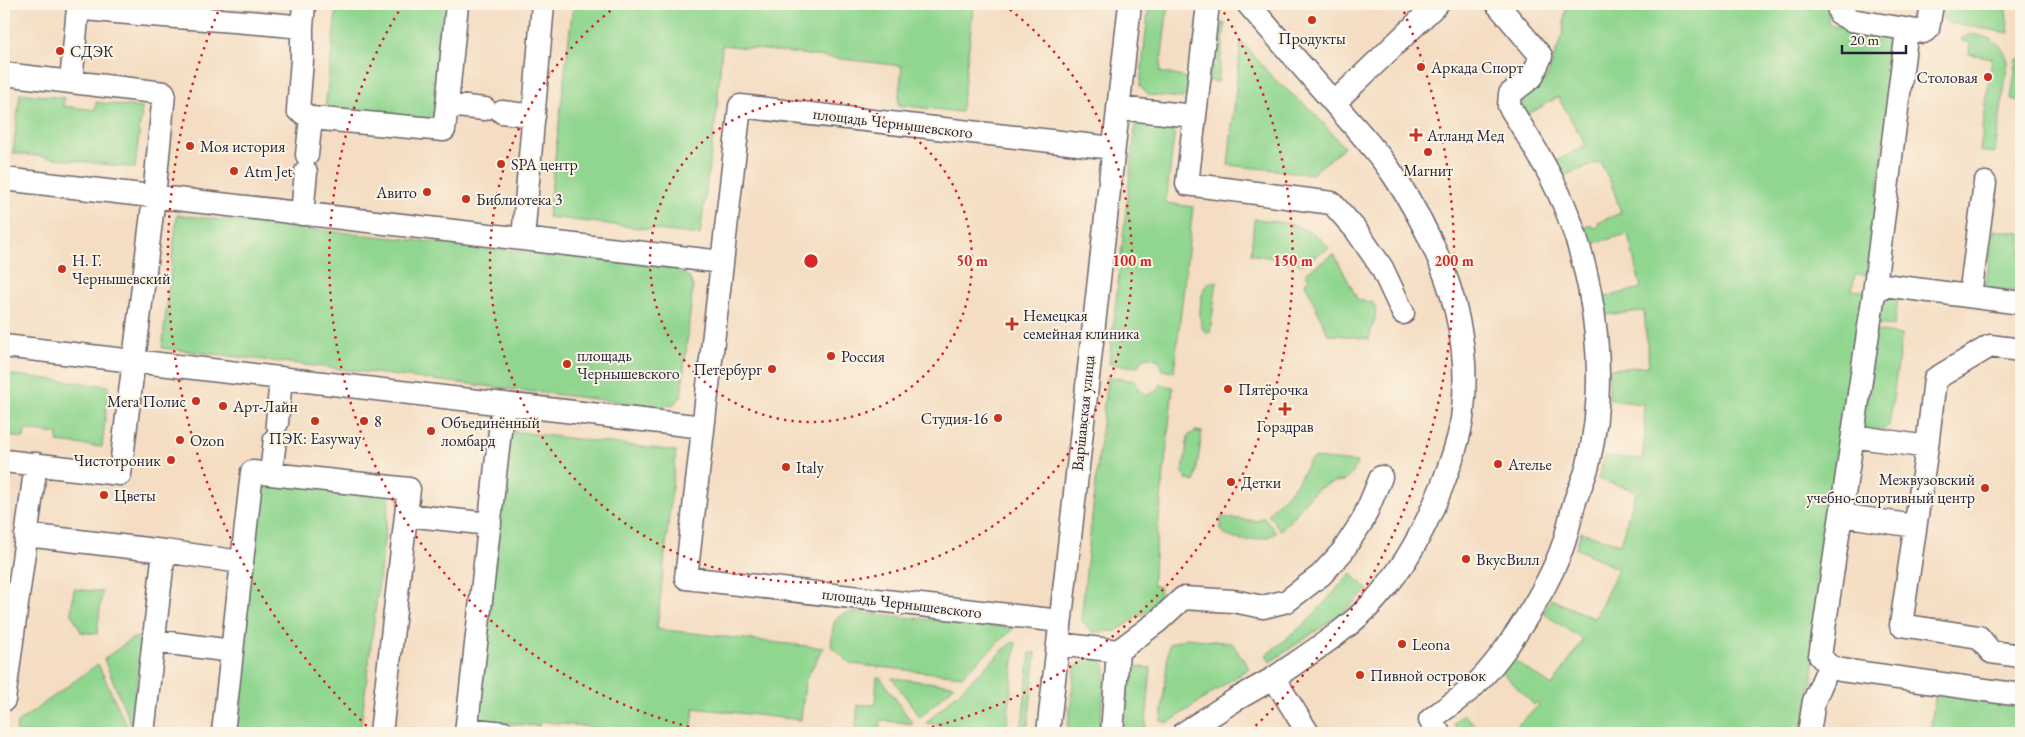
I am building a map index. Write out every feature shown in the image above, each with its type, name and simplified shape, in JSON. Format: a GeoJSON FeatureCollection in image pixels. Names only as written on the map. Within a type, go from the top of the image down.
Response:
{"type":"FeatureCollection","features":[{"type":"Feature","properties":{"kind":"street"},"geometry":{"type":"LineString","coordinates":[[304,4],[298,110],[311,118],[444,130],[457,4]]}},
{"type":"Feature","properties":{"kind":"street"},"geometry":{"type":"LineString","coordinates":[[523,239],[544,4]]}},
{"type":"Feature","properties":{"kind":"street","name":"Варшавская улица"},"geometry":{"type":"LineString","coordinates":[[1048,733],[1130,4]]}},
{"type":"Feature","properties":{"kind":"street"},"geometry":{"type":"LineString","coordinates":[[1208,4],[1187,184],[1332,203],[1356,230],[1382,268],[1403,313]]}},
{"type":"Feature","properties":{"kind":"street"},"geometry":{"type":"LineString","coordinates":[[1184,733],[1235,700],[1274,678],[1345,626],[1375,600],[1409,557],[1429,518],[1452,461],[1463,412],[1465,366],[1458,317],[1446,277],[1426,230],[1394,175],[1248,4]]}},
{"type":"Feature","properties":{"kind":"street"},"geometry":{"type":"LineString","coordinates":[[1334,103],[1437,4]]}},
{"type":"Feature","properties":{"kind":"street"},"geometry":{"type":"LineString","coordinates":[[1439,733],[1430,720],[1475,685],[1517,632],[1550,574],[1562,547],[1588,466],[1595,426],[1597,388],[1596,345],[1582,258],[1565,207],[1552,179],[1509,106],[1510,94],[1532,77],[1541,56],[1497,4]]}},
{"type":"Feature","properties":{"kind":"street"},"geometry":{"type":"LineString","coordinates":[[1837,4],[1840,14],[1851,20],[1923,32],[1928,29],[1932,4]]}},
{"type":"Feature","properties":{"kind":"street"},"geometry":{"type":"LineString","coordinates":[[71,82],[78,6],[155,16],[226,11],[302,27]]}},
{"type":"Feature","properties":{"kind":"street"},"geometry":{"type":"LineString","coordinates":[[1907,30],[1874,294],[1820,656],[1829,666],[1840,670],[2021,695]]}},
{"type":"Feature","properties":{"kind":"street"},"geometry":{"type":"LineString","coordinates":[[4,74],[164,92],[135,362],[120,474],[4,461]]}},
{"type":"Feature","properties":{"kind":"street"},"geometry":{"type":"LineString","coordinates":[[447,105],[534,116]]}},
{"type":"Feature","properties":{"kind":"street","name":"площадь Чернышевского"},"geometry":{"type":"LineString","coordinates":[[1060,621],[686,578],[740,106],[1113,148]]}},
{"type":"Feature","properties":{"kind":"street"},"geometry":{"type":"LineString","coordinates":[[1118,108],[1194,116]]}},
{"type":"Feature","properties":{"kind":"street"},"geometry":{"type":"LineString","coordinates":[[302,214],[311,118]]}},
{"type":"Feature","properties":{"kind":"street"},"geometry":{"type":"LineString","coordinates":[[4,179],[722,262]]}},
{"type":"Feature","properties":{"kind":"street"},"geometry":{"type":"LineString","coordinates":[[1970,296],[1985,183]]}},
{"type":"Feature","properties":{"kind":"street"},"geometry":{"type":"LineString","coordinates":[[1874,294],[1884,285],[2021,303]]}},
{"type":"Feature","properties":{"kind":"street"},"geometry":{"type":"LineString","coordinates":[[4,346],[703,427]]}},
{"type":"Feature","properties":{"kind":"street"},"geometry":{"type":"LineString","coordinates":[[2021,350],[1990,346],[1935,380],[1901,625],[1979,637],[1991,652],[2021,656]]}},
{"type":"Feature","properties":{"kind":"street"},"geometry":{"type":"LineString","coordinates":[[271,474],[281,378]]}},
{"type":"Feature","properties":{"kind":"street"},"geometry":{"type":"LineString","coordinates":[[503,404],[466,731],[504,733]]}},
{"type":"Feature","properties":{"kind":"street"},"geometry":{"type":"LineString","coordinates":[[1853,436],[1927,447]]}},
{"type":"Feature","properties":{"kind":"street"},"geometry":{"type":"LineString","coordinates":[[4,700],[36,464]]}},
{"type":"Feature","properties":{"kind":"street"},"geometry":{"type":"LineString","coordinates":[[223,733],[252,472],[409,489],[381,733]]}},
{"type":"Feature","properties":{"kind":"street"},"geometry":{"type":"LineString","coordinates":[[1058,644],[1118,650],[1157,622],[1183,598],[1233,601],[1263,606],[1287,601],[1321,575],[1342,552],[1363,520],[1381,477]]}},
{"type":"Feature","properties":{"kind":"street"},"geometry":{"type":"LineString","coordinates":[[406,515],[490,524]]}},
{"type":"Feature","properties":{"kind":"street"},"geometry":{"type":"LineString","coordinates":[[1841,515],[1915,526]]}},
{"type":"Feature","properties":{"kind":"street"},"geometry":{"type":"LineString","coordinates":[[26,536],[164,551],[241,562]]}},
{"type":"Feature","properties":{"kind":"street"},"geometry":{"type":"LineString","coordinates":[[143,733],[164,551]]}},
{"type":"Feature","properties":{"kind":"street"},"geometry":{"type":"LineString","coordinates":[[154,641],[232,651]]}},
{"type":"Feature","properties":{"kind":"street"},"geometry":{"type":"LineString","coordinates":[[1112,733],[1118,650]]}},
{"type":"Feature","properties":{"kind":"street"},"geometry":{"type":"LineString","coordinates":[[1809,733],[1814,700],[1829,666]]}},
{"type":"Feature","properties":{"kind":"street"},"geometry":{"type":"LineString","coordinates":[[1274,678],[1308,733]]}},
{"type":"Feature","properties":{"kind":"green space"},"geometry":{"type":"Polygon","coordinates":[[[337,4],[450,4],[435,122],[325,109],[337,4]]]}},
{"type":"Feature","properties":{"kind":"green space"},"geometry":{"type":"Polygon","coordinates":[[[573,4],[974,4],[961,112],[898,105],[902,66],[722,45],[717,109],[700,235],[548,217],[573,4]]]}},
{"type":"Feature","properties":{"kind":"green space"},"geometry":{"type":"Polygon","coordinates":[[[1149,4],[1168,4],[1160,72],[1187,78],[1186,96],[1184,98],[1149,95],[1140,86],[1149,4]]]}},
{"type":"Feature","properties":{"kind":"green space"},"geometry":{"type":"Polygon","coordinates":[[[1566,4],[1830,4],[1828,25],[1883,35],[1894,45],[1869,275],[1855,274],[1852,290],[1863,291],[1867,297],[1811,684],[1802,733],[1510,733],[1539,705],[1537,702],[1534,705],[1502,672],[1512,659],[1552,686],[1583,640],[1543,613],[1551,599],[1595,619],[1618,569],[1576,548],[1581,532],[1620,544],[1636,491],[1598,479],[1605,456],[1642,459],[1645,431],[1643,404],[1609,400],[1609,369],[1649,366],[1644,311],[1604,315],[1602,298],[1641,288],[1628,234],[1590,244],[1584,228],[1591,225],[1593,228],[1599,226],[1598,222],[1621,213],[1611,183],[1600,162],[1563,176],[1555,162],[1586,145],[1558,97],[1527,115],[1519,102],[1547,78],[1563,32],[1566,4]]]}},
{"type":"Feature","properties":{"kind":"green space"},"geometry":{"type":"Polygon","coordinates":[[[1942,4],[2005,4],[2009,33],[1949,23],[1943,18],[1941,13],[1942,4]]]}},
{"type":"Feature","properties":{"kind":"green space"},"geometry":{"type":"Polygon","coordinates":[[[1215,22],[1225,23],[1218,82],[1208,81],[1215,22]]]}},
{"type":"Feature","properties":{"kind":"green space"},"geometry":{"type":"Polygon","coordinates":[[[1971,34],[1990,39],[1999,45],[2006,55],[2008,62],[1995,152],[1993,153],[1980,151],[1992,58],[1969,54],[1970,43],[1962,41],[1962,38],[1971,34]]]}},
{"type":"Feature","properties":{"kind":"green space"},"geometry":{"type":"Polygon","coordinates":[[[1241,41],[1273,78],[1313,112],[1344,147],[1312,174],[1228,165],[1241,41]]]}},
{"type":"Feature","properties":{"kind":"green space"},"geometry":{"type":"Polygon","coordinates":[[[2017,59],[2021,59],[2021,101],[2011,99],[2017,59]]]}},
{"type":"Feature","properties":{"kind":"green space"},"geometry":{"type":"Polygon","coordinates":[[[20,93],[64,98],[63,106],[95,110],[96,102],[142,108],[135,168],[13,153],[20,93]]]}},
{"type":"Feature","properties":{"kind":"green space"},"geometry":{"type":"Polygon","coordinates":[[[1176,119],[1166,203],[1193,207],[1174,372],[1162,370],[1159,360],[1150,357],[1144,358],[1137,367],[1109,364],[1136,120],[1176,119]]]}},
{"type":"Feature","properties":{"kind":"green space"},"geometry":{"type":"Polygon","coordinates":[[[177,215],[545,254],[545,257],[549,257],[549,254],[676,268],[689,277],[693,286],[681,397],[674,404],[662,407],[162,348],[177,215]]]}},
{"type":"Feature","properties":{"kind":"green space"},"geometry":{"type":"Polygon","coordinates":[[[1254,219],[1285,223],[1304,229],[1321,240],[1329,248],[1300,265],[1294,259],[1290,261],[1251,254],[1254,219]]]}},
{"type":"Feature","properties":{"kind":"green space"},"geometry":{"type":"Polygon","coordinates":[[[1994,230],[2021,233],[2021,292],[1985,287],[1994,230]]]}},
{"type":"Feature","properties":{"kind":"green space"},"geometry":{"type":"Polygon","coordinates":[[[1334,254],[1358,300],[1373,303],[1375,307],[1376,312],[1369,339],[1328,334],[1305,283],[1309,279],[1305,273],[1334,254]]]}},
{"type":"Feature","properties":{"kind":"green space"},"geometry":{"type":"Polygon","coordinates":[[[1217,281],[1210,333],[1205,332],[1202,328],[1200,305],[1205,287],[1217,281]]]}},
{"type":"Feature","properties":{"kind":"green space"},"geometry":{"type":"Polygon","coordinates":[[[1899,294],[1894,326],[1875,324],[1884,299],[1899,294]]]}},
{"type":"Feature","properties":{"kind":"green space"},"geometry":{"type":"Polygon","coordinates":[[[1874,331],[1902,335],[1889,425],[1883,430],[1860,427],[1874,331]]]}},
{"type":"Feature","properties":{"kind":"green space"},"geometry":{"type":"Polygon","coordinates":[[[4,374],[109,386],[102,447],[57,442],[58,434],[25,430],[24,438],[4,436],[4,374]]]}},
{"type":"Feature","properties":{"kind":"green space"},"geometry":{"type":"Polygon","coordinates":[[[1107,377],[1136,381],[1139,390],[1148,395],[1157,391],[1160,384],[1173,387],[1152,585],[1160,587],[1157,605],[1116,631],[1092,632],[1081,619],[1107,377]]]}},
{"type":"Feature","properties":{"kind":"green space"},"geometry":{"type":"Polygon","coordinates":[[[510,431],[676,451],[657,629],[823,648],[805,681],[801,720],[694,708],[691,733],[640,733],[540,721],[539,726],[478,721],[510,431]]]}},
{"type":"Feature","properties":{"kind":"green space"},"geometry":{"type":"Polygon","coordinates":[[[1196,431],[1202,432],[1195,482],[1186,479],[1183,472],[1188,436],[1196,431]]]}},
{"type":"Feature","properties":{"kind":"green space"},"geometry":{"type":"Polygon","coordinates":[[[1313,458],[1357,462],[1353,473],[1345,481],[1323,486],[1315,491],[1280,530],[1268,514],[1297,483],[1313,458]]]}},
{"type":"Feature","properties":{"kind":"green space"},"geometry":{"type":"Polygon","coordinates":[[[256,477],[390,492],[360,733],[231,733],[256,477]]]}},
{"type":"Feature","properties":{"kind":"green space"},"geometry":{"type":"Polygon","coordinates":[[[1221,517],[1257,521],[1264,517],[1276,533],[1263,538],[1247,540],[1231,538],[1221,529],[1221,517]]]}},
{"type":"Feature","properties":{"kind":"green space"},"geometry":{"type":"Polygon","coordinates":[[[1351,573],[1368,590],[1341,614],[1270,662],[1266,655],[1308,621],[1351,573]]]}},
{"type":"Feature","properties":{"kind":"green space"},"geometry":{"type":"Polygon","coordinates":[[[74,589],[102,592],[97,634],[81,632],[71,612],[74,589]]]}},
{"type":"Feature","properties":{"kind":"green space"},"geometry":{"type":"Polygon","coordinates":[[[854,612],[1014,628],[962,676],[851,664],[831,646],[833,627],[837,618],[846,613],[854,612]]]}},
{"type":"Feature","properties":{"kind":"green space"},"geometry":{"type":"Polygon","coordinates":[[[142,636],[132,727],[104,659],[131,639],[142,636]]]}},
{"type":"Feature","properties":{"kind":"green space"},"geometry":{"type":"Polygon","coordinates":[[[1187,638],[1232,643],[1249,668],[1168,723],[1161,721],[1169,644],[1187,638]]]}},
{"type":"Feature","properties":{"kind":"green space"},"geometry":{"type":"Polygon","coordinates":[[[1011,643],[1016,643],[1006,733],[976,733],[976,730],[926,723],[1011,643]]]}},
{"type":"Feature","properties":{"kind":"green space"},"geometry":{"type":"Polygon","coordinates":[[[1030,653],[1036,653],[1027,733],[1021,733],[1030,653]]]}},
{"type":"Feature","properties":{"kind":"green space"},"geometry":{"type":"Polygon","coordinates":[[[1088,658],[1100,660],[1106,668],[1099,733],[1067,733],[1075,667],[1088,658]]]}},
{"type":"Feature","properties":{"kind":"green space"},"geometry":{"type":"Polygon","coordinates":[[[98,664],[130,733],[16,733],[17,723],[98,664]]]}},
{"type":"Feature","properties":{"kind":"green space"},"geometry":{"type":"Polygon","coordinates":[[[1130,666],[1151,668],[1145,733],[1123,733],[1130,666]]]}},
{"type":"Feature","properties":{"kind":"green space"},"geometry":{"type":"Polygon","coordinates":[[[877,677],[880,677],[913,724],[881,720],[879,733],[855,733],[858,705],[875,705],[877,677]]]}},
{"type":"Feature","properties":{"kind":"green space"},"geometry":{"type":"Polygon","coordinates":[[[892,678],[953,685],[954,686],[920,717],[892,678]]]}},
{"type":"Feature","properties":{"kind":"green space"},"geometry":{"type":"Polygon","coordinates":[[[1936,691],[2021,703],[2021,733],[1930,733],[1936,691]]]}},
{"type":"Feature","properties":{"kind":"green space"},"geometry":{"type":"Polygon","coordinates":[[[1463,714],[1484,733],[1458,733],[1454,723],[1463,714]]]}},
{"type":"Feature","properties":{"kind":"place","name":"Продукты"},"geometry":{"type":"Point","coordinates":[1312,20]}},
{"type":"Feature","properties":{"kind":"place","name":"СДЭК"},"geometry":{"type":"Point","coordinates":[60,51]}},
{"type":"Feature","properties":{"kind":"place","name":"Аркада Спорт"},"geometry":{"type":"Point","coordinates":[1421,67]}},
{"type":"Feature","properties":{"kind":"place","name":"Столовая"},"geometry":{"type":"Point","coordinates":[1988,77]}},
{"type":"Feature","properties":{"kind":"place","name":"Атланд Мед"},"geometry":{"type":"Point","coordinates":[1416,135]}},
{"type":"Feature","properties":{"kind":"place","name":"Моя история"},"geometry":{"type":"Point","coordinates":[190,146]}},
{"type":"Feature","properties":{"kind":"place","name":"Магнит"},"geometry":{"type":"Point","coordinates":[1428,152]}},
{"type":"Feature","properties":{"kind":"place","name":"SPA центр"},"geometry":{"type":"Point","coordinates":[501,164]}},
{"type":"Feature","properties":{"kind":"place","name":"Atm Jet"},"geometry":{"type":"Point","coordinates":[234,171]}},
{"type":"Feature","properties":{"kind":"place","name":"Авито"},"geometry":{"type":"Point","coordinates":[427,192]}},
{"type":"Feature","properties":{"kind":"place","name":"Библиотека 3"},"geometry":{"type":"Point","coordinates":[466,199]}},
{"type":"Feature","properties":{"kind":"place","name":"Н. Г. Чернышевский"},"geometry":{"type":"Point","coordinates":[62,269]}},
{"type":"Feature","properties":{"kind":"place","name":"Немецкая семейная клиника"},"geometry":{"type":"Point","coordinates":[1012,324]}},
{"type":"Feature","properties":{"kind":"place","name":"Россия"},"geometry":{"type":"Point","coordinates":[831,356]}},
{"type":"Feature","properties":{"kind":"place","name":"площадь Чернышевского"},"geometry":{"type":"Point","coordinates":[567,364]}},
{"type":"Feature","properties":{"kind":"place","name":"Петербург"},"geometry":{"type":"Point","coordinates":[772,369]}},
{"type":"Feature","properties":{"kind":"place","name":"Пятёрочка"},"geometry":{"type":"Point","coordinates":[1228,389]}},
{"type":"Feature","properties":{"kind":"place","name":"Мега Полис"},"geometry":{"type":"Point","coordinates":[196,401]}},
{"type":"Feature","properties":{"kind":"place","name":"Арт-Лайн"},"geometry":{"type":"Point","coordinates":[223,406]}},
{"type":"Feature","properties":{"kind":"place","name":"Горздрав"},"geometry":{"type":"Point","coordinates":[1285,409]}},
{"type":"Feature","properties":{"kind":"place","name":"Студия-16"},"geometry":{"type":"Point","coordinates":[998,418]}},
{"type":"Feature","properties":{"kind":"place","name":"ПЭК: Easyway"},"geometry":{"type":"Point","coordinates":[315,421]}},
{"type":"Feature","properties":{"kind":"place","name":"8"},"geometry":{"type":"Point","coordinates":[364,421]}},
{"type":"Feature","properties":{"kind":"place","name":"Объединённый ломбард"},"geometry":{"type":"Point","coordinates":[431,431]}},
{"type":"Feature","properties":{"kind":"place","name":"Ozon"},"geometry":{"type":"Point","coordinates":[180,440]}},
{"type":"Feature","properties":{"kind":"place","name":"Чистотроник"},"geometry":{"type":"Point","coordinates":[171,460]}},
{"type":"Feature","properties":{"kind":"place","name":"Ателье"},"geometry":{"type":"Point","coordinates":[1498,464]}},
{"type":"Feature","properties":{"kind":"place","name":"Italy"},"geometry":{"type":"Point","coordinates":[786,467]}},
{"type":"Feature","properties":{"kind":"place","name":"Детки"},"geometry":{"type":"Point","coordinates":[1231,482]}},
{"type":"Feature","properties":{"kind":"place","name":"Межвузовский учебно-спортивный центр"},"geometry":{"type":"Point","coordinates":[1985,488]}},
{"type":"Feature","properties":{"kind":"place","name":"Цветы"},"geometry":{"type":"Point","coordinates":[104,495]}},
{"type":"Feature","properties":{"kind":"place","name":"ВкусВилл"},"geometry":{"type":"Point","coordinates":[1466,559]}},
{"type":"Feature","properties":{"kind":"place","name":"Leona"},"geometry":{"type":"Point","coordinates":[1402,644]}},
{"type":"Feature","properties":{"kind":"place","name":"Пивной островок"},"geometry":{"type":"Point","coordinates":[1360,675]}}]}
